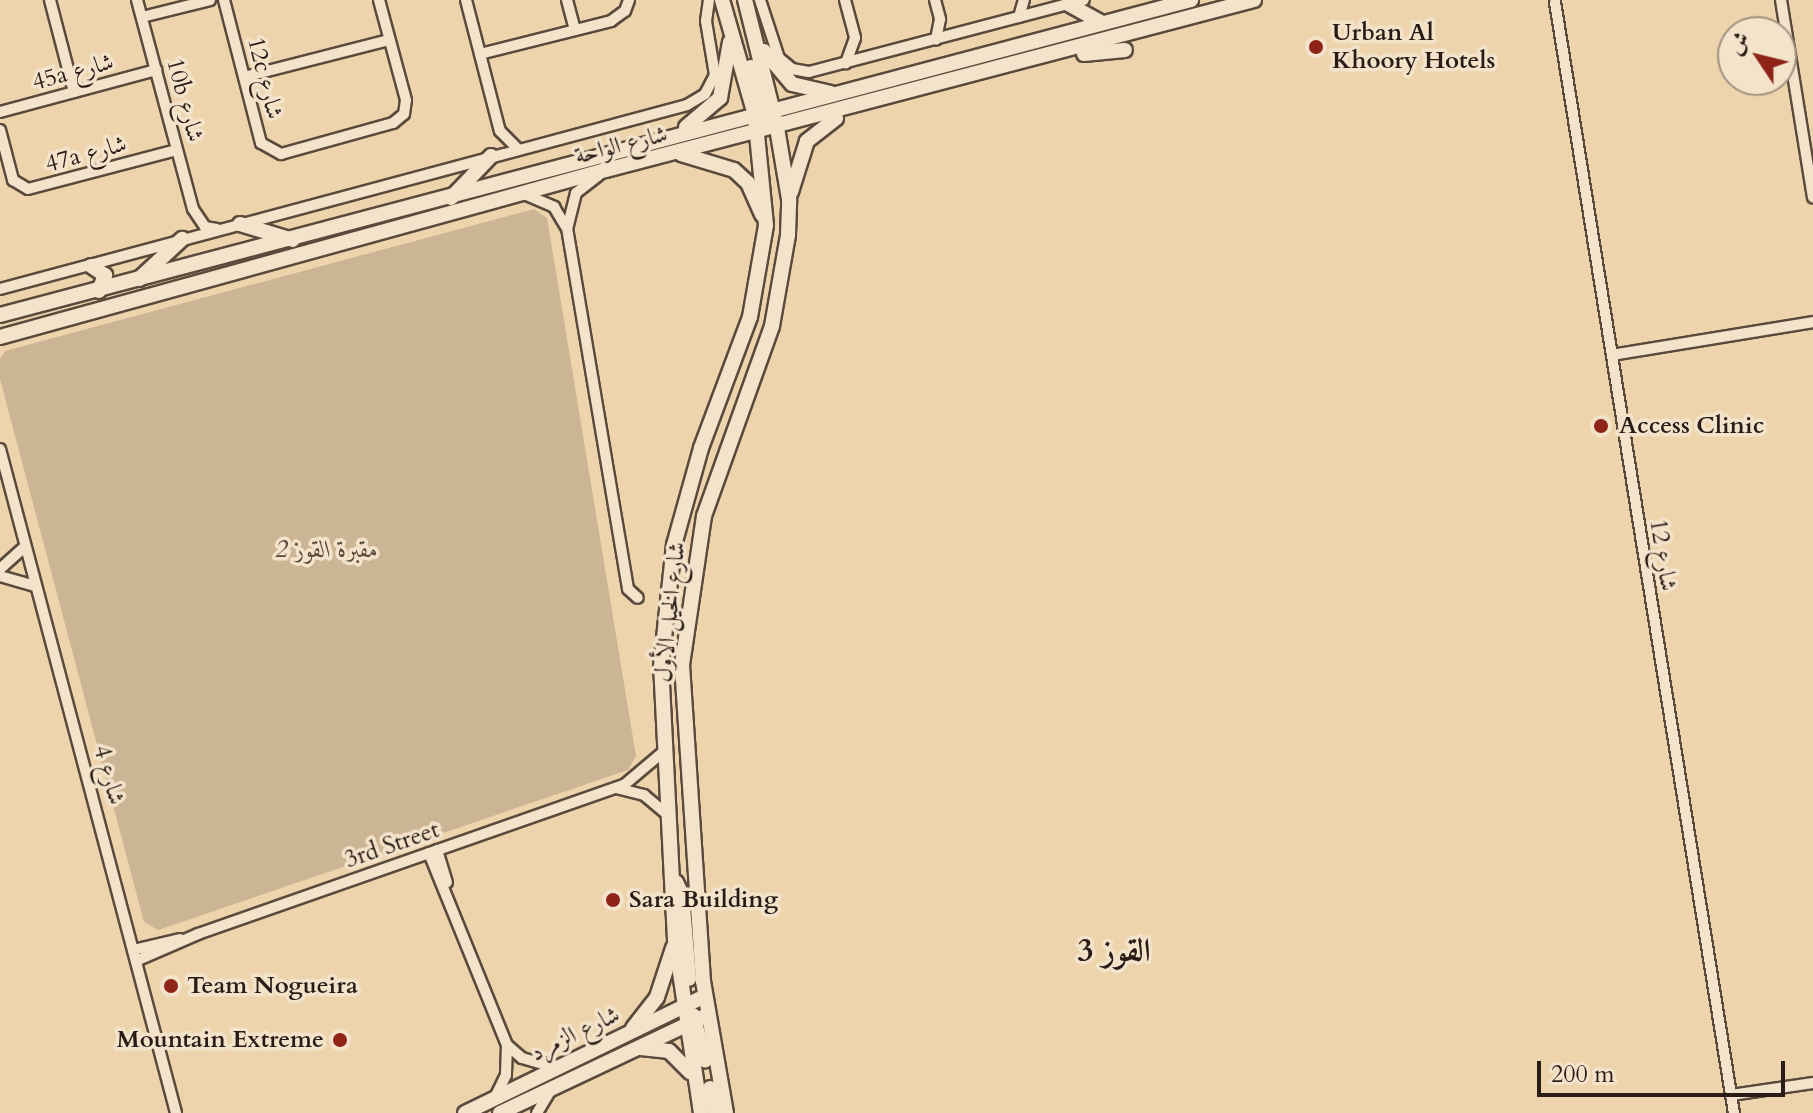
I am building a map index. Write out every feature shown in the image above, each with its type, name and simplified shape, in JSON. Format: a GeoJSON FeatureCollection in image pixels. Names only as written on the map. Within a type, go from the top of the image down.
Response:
{"type":"FeatureCollection","features":[{"type":"Feature","properties":{"kind":"main road","name":"شارع الخيل الأول"},"geometry":{"type":"LineString","coordinates":[[701,1113],[692,1076],[696,1020],[683,719],[687,607],[713,486],[779,300],[789,206],[766,121],[722,0]]}},
{"type":"Feature","properties":{"kind":"main road","name":"شارع الخيل الأول"},"geometry":{"type":"LineString","coordinates":[[726,1113],[696,1020],[675,940],[662,753],[662,636],[674,545],[701,448],[750,317],[766,225],[766,121],[757,41],[745,0]]}},
{"type":"Feature","properties":{"kind":"main road","name":"شارع الواحة"},"geometry":{"type":"LineString","coordinates":[[0,337],[676,153],[838,94],[1191,0]]}},
{"type":"Feature","properties":{"kind":"main road","name":"شارع الواحة"},"geometry":{"type":"LineString","coordinates":[[0,315],[137,282],[660,141],[865,104],[1254,0]]}},
{"type":"Feature","properties":{"kind":"main road"},"geometry":{"type":"LineString","coordinates":[[1068,4],[1102,23]]}},
{"type":"Feature","properties":{"kind":"main road"},"geometry":{"type":"LineString","coordinates":[[660,141],[700,119],[720,98],[728,77],[729,24]]}},
{"type":"Feature","properties":{"kind":"main road"},"geometry":{"type":"LineString","coordinates":[[757,41],[792,84],[838,94]]}},
{"type":"Feature","properties":{"kind":"main road"},"geometry":{"type":"LineString","coordinates":[[1040,58],[1125,50]]}},
{"type":"Feature","properties":{"kind":"main road"},"geometry":{"type":"LineString","coordinates":[[645,161],[652,153],[879,91],[888,80]]}},
{"type":"Feature","properties":{"kind":"main road"},"geometry":{"type":"LineString","coordinates":[[789,206],[807,141],[822,126],[865,104]]}},
{"type":"Feature","properties":{"kind":"main road"},"geometry":{"type":"LineString","coordinates":[[676,153],[734,170],[754,192],[766,225]]}},
{"type":"Feature","properties":{"kind":"main road"},"geometry":{"type":"LineString","coordinates":[[451,198],[491,156]]}},
{"type":"Feature","properties":{"kind":"main road"},"geometry":{"type":"LineString","coordinates":[[240,224],[293,240]]}},
{"type":"Feature","properties":{"kind":"main road"},"geometry":{"type":"LineString","coordinates":[[137,282],[182,239]]}},
{"type":"Feature","properties":{"kind":"main road"},"geometry":{"type":"LineString","coordinates":[[91,266],[105,275],[99,291]]}},
{"type":"Feature","properties":{"kind":"main road"},"geometry":{"type":"LineString","coordinates":[[671,878],[682,895],[693,1002]]}},
{"type":"Feature","properties":{"kind":"main road"},"geometry":{"type":"LineString","coordinates":[[629,1033],[657,997],[675,940]]}},
{"type":"Feature","properties":{"kind":"main road","name":"شارع الزمرد"},"geometry":{"type":"LineString","coordinates":[[498,1106],[556,1068],[693,1002]]}},
{"type":"Feature","properties":{"kind":"main road"},"geometry":{"type":"LineString","coordinates":[[696,1020],[715,1113]]}},
{"type":"Feature","properties":{"kind":"main road","name":"شارع الزمرد"},"geometry":{"type":"LineString","coordinates":[[465,1113],[498,1106],[554,1086],[696,1020]]}},
{"type":"Feature","properties":{"kind":"main road"},"geometry":{"type":"LineString","coordinates":[[629,1050],[669,1051],[692,1076]]}},
{"type":"Feature","properties":{"kind":"street"},"geometry":{"type":"LineString","coordinates":[[50,0],[74,92]]}},
{"type":"Feature","properties":{"kind":"street","name":"10b شارع"},"geometry":{"type":"LineString","coordinates":[[137,0],[193,209]]}},
{"type":"Feature","properties":{"kind":"street"},"geometry":{"type":"LineString","coordinates":[[142,17],[210,0]]}},
{"type":"Feature","properties":{"kind":"street","name":"12c شارع"},"geometry":{"type":"LineString","coordinates":[[224,0],[261,143],[281,154],[402,118],[406,104],[389,40]]}},
{"type":"Feature","properties":{"kind":"street"},"geometry":{"type":"LineString","coordinates":[[244,77],[389,40],[379,0]]}},
{"type":"Feature","properties":{"kind":"street"},"geometry":{"type":"LineString","coordinates":[[466,0],[500,131],[518,149]]}},
{"type":"Feature","properties":{"kind":"street"},"geometry":{"type":"LineString","coordinates":[[567,0],[575,30]]}},
{"type":"Feature","properties":{"kind":"street"},"geometry":{"type":"LineString","coordinates":[[480,54],[619,17],[629,0]]}},
{"type":"Feature","properties":{"kind":"street"},"geometry":{"type":"LineString","coordinates":[[0,289],[695,102],[715,75],[706,21],[709,0]]}},
{"type":"Feature","properties":{"kind":"street"},"geometry":{"type":"LineString","coordinates":[[760,0],[774,51],[785,64],[809,72],[1084,0]]}},
{"type":"Feature","properties":{"kind":"street"},"geometry":{"type":"LineString","coordinates":[[845,0],[855,38],[846,63]]}},
{"type":"Feature","properties":{"kind":"street"},"geometry":{"type":"LineString","coordinates":[[935,0],[940,19],[936,40]]}},
{"type":"Feature","properties":{"kind":"street"},"geometry":{"type":"LineString","coordinates":[[1019,17],[1025,0],[1039,12]]}},
{"type":"Feature","properties":{"kind":"street"},"geometry":{"type":"LineString","coordinates":[[1781,0],[1813,197]]}},
{"type":"Feature","properties":{"kind":"street","name":"شارع 12"},"geometry":{"type":"LineString","coordinates":[[1555,1],[1734,1113]]}},
{"type":"Feature","properties":{"kind":"street"},"geometry":{"type":"LineString","coordinates":[[940,19],[957,34]]}},
{"type":"Feature","properties":{"kind":"street"},"geometry":{"type":"LineString","coordinates":[[855,38],[878,55]]}},
{"type":"Feature","properties":{"kind":"street","name":"45a شارع"},"geometry":{"type":"LineString","coordinates":[[0,112],[156,70]]}},
{"type":"Feature","properties":{"kind":"street","name":"47a شارع"},"geometry":{"type":"LineString","coordinates":[[0,130],[11,174],[17,185],[33,189],[177,150]]}},
{"type":"Feature","properties":{"kind":"street"},"geometry":{"type":"LineString","coordinates":[[491,156],[500,131]]}},
{"type":"Feature","properties":{"kind":"street"},"geometry":{"type":"LineString","coordinates":[[567,228],[576,193],[606,170]]}},
{"type":"Feature","properties":{"kind":"street"},"geometry":{"type":"LineString","coordinates":[[523,194],[554,207],[567,228],[628,586],[638,598]]}},
{"type":"Feature","properties":{"kind":"street"},"geometry":{"type":"LineString","coordinates":[[193,209],[205,227],[219,229]]}},
{"type":"Feature","properties":{"kind":"street"},"geometry":{"type":"LineString","coordinates":[[182,239],[193,222],[193,209]]}},
{"type":"Feature","properties":{"kind":"street"},"geometry":{"type":"LineString","coordinates":[[1612,355],[1813,322]]}},
{"type":"Feature","properties":{"kind":"street","name":"شارع 4"},"geometry":{"type":"LineString","coordinates":[[0,449],[23,548],[176,1113]]}},
{"type":"Feature","properties":{"kind":"street"},"geometry":{"type":"LineString","coordinates":[[0,569],[23,548]]}},
{"type":"Feature","properties":{"kind":"street"},"geometry":{"type":"LineString","coordinates":[[0,576],[35,586]]}},
{"type":"Feature","properties":{"kind":"street","name":"3rd Street"},"geometry":{"type":"LineString","coordinates":[[135,955],[614,788],[641,775],[662,753]]}},
{"type":"Feature","properties":{"kind":"street"},"geometry":{"type":"LineString","coordinates":[[614,788],[644,795],[667,814]]}},
{"type":"Feature","properties":{"kind":"street"},"geometry":{"type":"LineString","coordinates":[[433,851],[454,913],[507,1045],[506,1075],[498,1106]]}},
{"type":"Feature","properties":{"kind":"street"},"geometry":{"type":"LineString","coordinates":[[507,1045],[522,1058],[556,1068]]}},
{"type":"Feature","properties":{"kind":"street"},"geometry":{"type":"LineString","coordinates":[[1731,1095],[1813,1083]]}},
{"type":"Feature","properties":{"kind":"street"},"geometry":{"type":"LineString","coordinates":[[537,1113],[554,1086]]}},
{"type":"Feature","properties":{"kind":"green space","name":"مقبرة القوز 2"},"geometry":{"type":"Polygon","coordinates":[[[534,209],[547,218],[636,756],[628,770],[158,930],[144,922],[0,379],[0,359],[5,351],[534,209]]]}},
{"type":"Feature","properties":{"kind":"place","name":"Urban Al Khoory Hotels"},"geometry":{"type":"Point","coordinates":[1316,47]}},
{"type":"Feature","properties":{"kind":"place","name":"Access Clinic"},"geometry":{"type":"Point","coordinates":[1601,426]}},
{"type":"Feature","properties":{"kind":"place","name":"Sara Building"},"geometry":{"type":"Point","coordinates":[613,900]}},
{"type":"Feature","properties":{"kind":"place","name":"Team Nogueira"},"geometry":{"type":"Point","coordinates":[171,986]}},
{"type":"Feature","properties":{"kind":"place","name":"Mountain Extreme"},"geometry":{"type":"Point","coordinates":[340,1040]}},
{"type":"Feature","properties":{"kind":"district","name":"القوز 3"},"geometry":{"type":"Point","coordinates":[1114,951]}}]}
